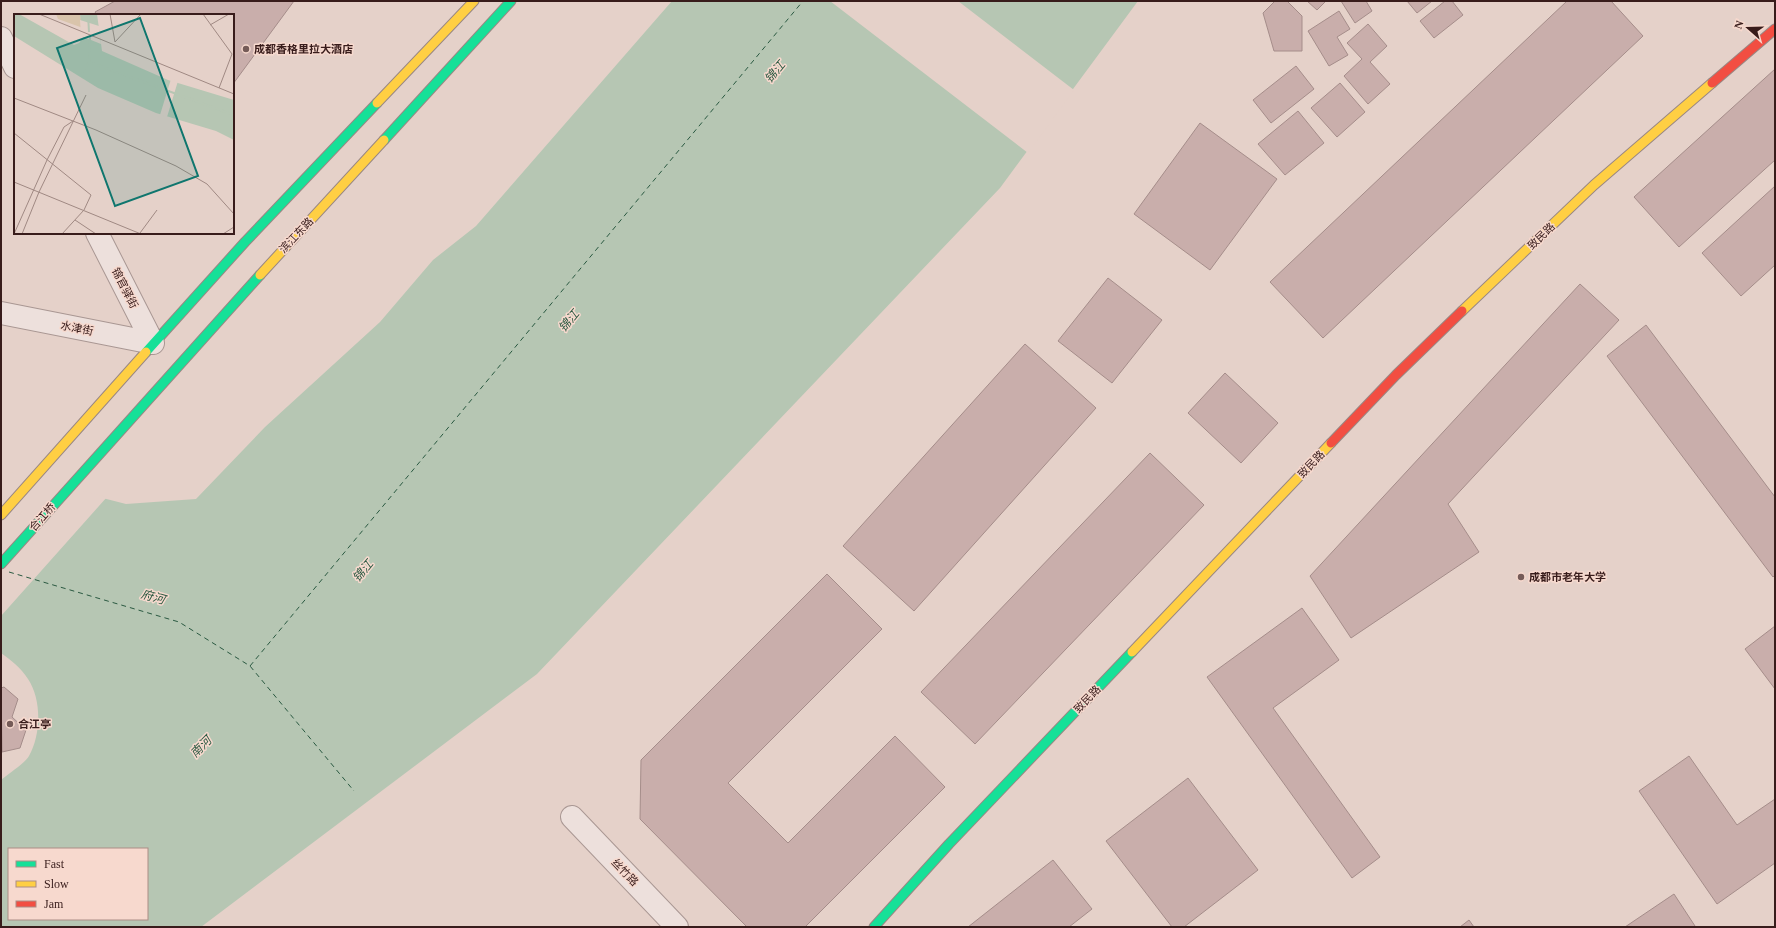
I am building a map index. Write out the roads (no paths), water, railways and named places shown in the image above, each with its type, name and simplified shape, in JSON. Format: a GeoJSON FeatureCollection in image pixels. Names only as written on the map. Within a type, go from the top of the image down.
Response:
{"type":"FeatureCollection","features":[{"type":"Feature","properties":{"kind":"main road"},"geometry":{"type":"LineString","coordinates":[[1,515],[153,343],[245,242],[474,1]]}},
{"type":"Feature","properties":{"kind":"main road","name":"滨江东路"},"geometry":{"type":"LineString","coordinates":[[82,471],[511,1]]}},
{"type":"Feature","properties":{"kind":"main road","name":"致民路"},"geometry":{"type":"LineString","coordinates":[[874,927],[949,844],[1396,375],[1594,185],[1775,28]]}},
{"type":"Feature","properties":{"kind":"main road","name":"合江桥"},"geometry":{"type":"LineString","coordinates":[[1,564],[82,471]]}},
{"type":"Feature","properties":{"kind":"street"},"geometry":{"type":"LineString","coordinates":[[1,38],[14,65]]}},
{"type":"Feature","properties":{"kind":"street","name":"锦官驿街"},"geometry":{"type":"LineString","coordinates":[[98,234],[153,343]]}},
{"type":"Feature","properties":{"kind":"street","name":"水津街"},"geometry":{"type":"LineString","coordinates":[[1,313],[153,343]]}},
{"type":"Feature","properties":{"kind":"street","name":"丝竹路"},"geometry":{"type":"LineString","coordinates":[[572,817],[677,927]]}},
{"type":"Feature","properties":{"kind":"water"},"geometry":{"type":"Polygon","coordinates":[[[672,1],[1138,1],[1000,188],[537,674],[201,927],[1,927],[1,780],[20,766],[29,756],[38,728],[38,707],[33,687],[28,679],[16,664],[1,653],[1,472],[126,504],[196,499],[265,427],[380,322],[433,260],[476,226],[672,1]]]}},
{"type":"Feature","properties":{"kind":"place","name":"成都香格里拉大酒店"},"geometry":{"type":"Point","coordinates":[246,49]}},
{"type":"Feature","properties":{"kind":"place","name":"成都市老年大学"},"geometry":{"type":"Point","coordinates":[1521,577]}},
{"type":"Feature","properties":{"kind":"place","name":"合江亭"},"geometry":{"type":"Point","coordinates":[10,724]}},
{"type":"Feature","properties":{"kind":"water label","name":"锦江"},"geometry":{"type":"Point","coordinates":[775,72]}},
{"type":"Feature","properties":{"kind":"water label","name":"锦江"},"geometry":{"type":"Point","coordinates":[569,321]}},
{"type":"Feature","properties":{"kind":"water label","name":"锦江"},"geometry":{"type":"Point","coordinates":[363,571]}},
{"type":"Feature","properties":{"kind":"water label","name":"府河"},"geometry":{"type":"Point","coordinates":[153,597]}},
{"type":"Feature","properties":{"kind":"water label","name":"南河"},"geometry":{"type":"Point","coordinates":[201,747]}}]}
